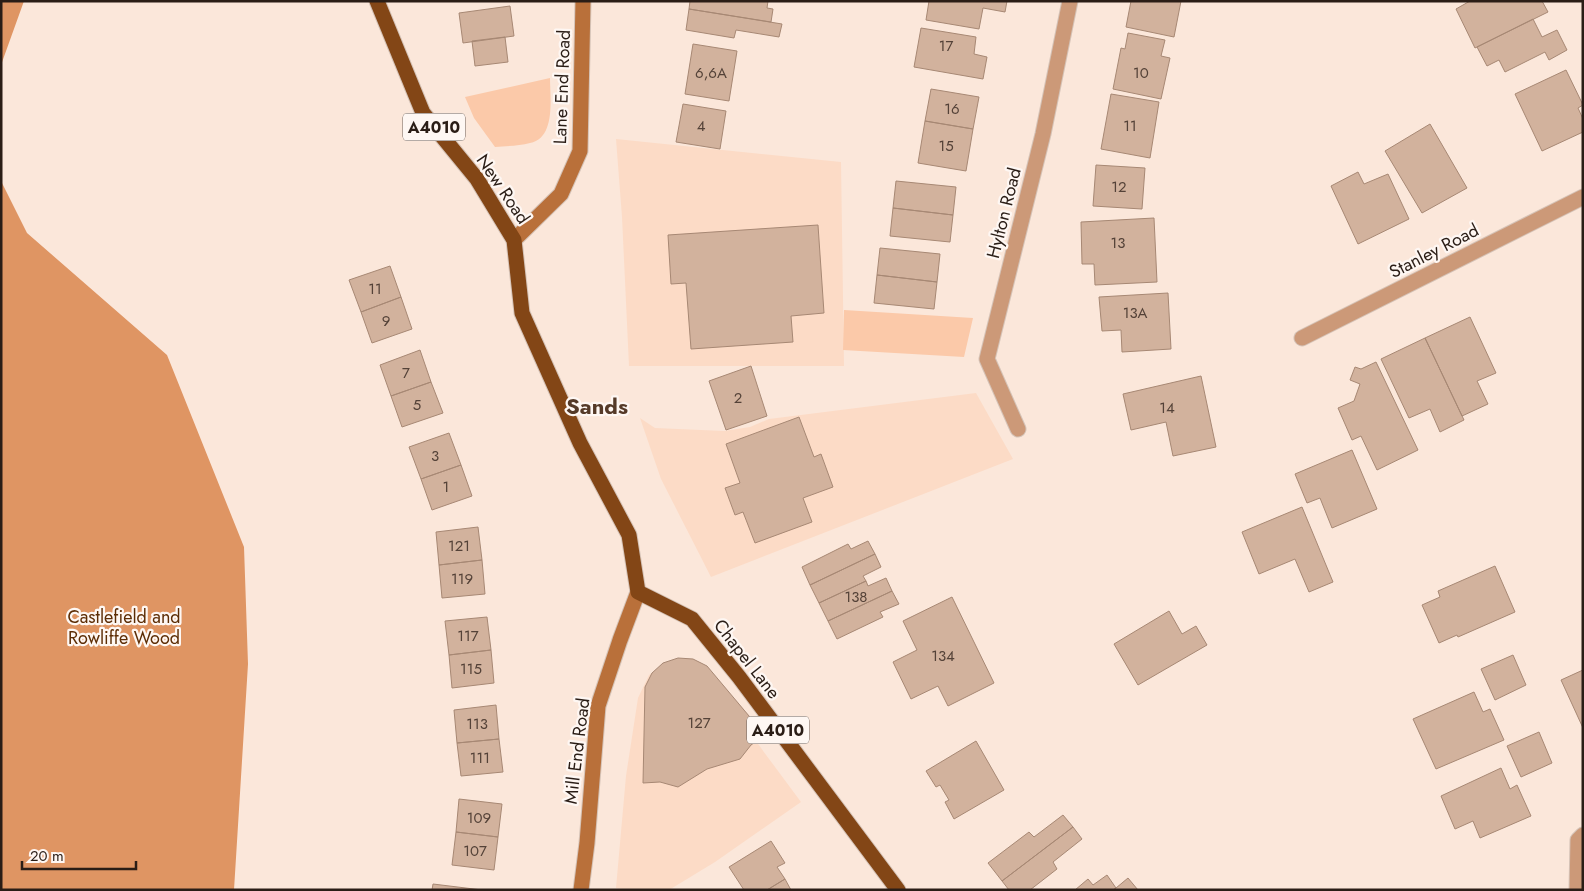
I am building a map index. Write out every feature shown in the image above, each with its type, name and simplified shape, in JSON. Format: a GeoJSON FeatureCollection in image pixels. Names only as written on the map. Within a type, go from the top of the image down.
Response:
{"type":"FeatureCollection","features":[{"type":"Feature","properties":{"kind":"highway","name":"New Road"},"geometry":{"type":"LineString","coordinates":[[377,1],[423,113],[477,179],[514,240]]}},
{"type":"Feature","properties":{"kind":"highway","name":"A4010"},"geometry":{"type":"LineString","coordinates":[[514,240],[522,313],[580,443],[629,535],[638,592]]}},
{"type":"Feature","properties":{"kind":"highway","name":"Chapel Lane"},"geometry":{"type":"LineString","coordinates":[[638,592],[692,619],[898,890]]}},
{"type":"Feature","properties":{"kind":"street","name":"Lane End Road"},"geometry":{"type":"LineString","coordinates":[[514,240],[561,194],[580,151],[582,1]]}},
{"type":"Feature","properties":{"kind":"street","name":"Hylton Road"},"geometry":{"type":"LineString","coordinates":[[1018,429],[987,359],[1043,134],[1070,1]]}},
{"type":"Feature","properties":{"kind":"street","name":"Stanley Road"},"geometry":{"type":"LineString","coordinates":[[1302,338],[1583,197]]}},
{"type":"Feature","properties":{"kind":"street","name":"Mill End Road"},"geometry":{"type":"LineString","coordinates":[[581,890],[598,706],[638,592]]}},
{"type":"Feature","properties":{"kind":"street"},"geometry":{"type":"LineString","coordinates":[[1577,890],[1578,840],[1583,835]]}},
{"type":"Feature","properties":{"kind":"shaded area"},"geometry":{"type":"Polygon","coordinates":[[[550,78],[550,116],[544,134],[538,140],[530,143],[495,147],[474,118],[465,97],[550,78]]]}},
{"type":"Feature","properties":{"kind":"shaded area"},"geometry":{"type":"Polygon","coordinates":[[[616,139],[841,162],[844,366],[629,366],[622,217],[616,139]]]}},
{"type":"Feature","properties":{"kind":"shaded area"},"geometry":{"type":"Polygon","coordinates":[[[844,310],[973,318],[964,357],[843,350],[844,310]]]}},
{"type":"Feature","properties":{"kind":"shaded area"},"geometry":{"type":"Polygon","coordinates":[[[976,393],[1013,459],[711,577],[661,479],[640,418],[655,428],[724,431],[750,427],[769,419],[976,393]]]}},
{"type":"Feature","properties":{"kind":"shaded area"},"geometry":{"type":"Polygon","coordinates":[[[661,666],[712,682],[801,802],[715,862],[669,890],[629,890],[616,888],[626,776],[638,698],[649,675],[661,666]]]}},
{"type":"Feature","properties":{"kind":"green space"},"geometry":{"type":"Polygon","coordinates":[[[1,1],[24,1],[1,65],[1,1]]]}},
{"type":"Feature","properties":{"kind":"green space","name":"Castlefield and Rowliffe Wood"},"geometry":{"type":"Polygon","coordinates":[[[1,181],[27,233],[167,355],[244,547],[248,664],[234,890],[1,890],[1,181]]]}},
{"type":"Feature","properties":{"kind":"building"},"geometry":{"type":"Polygon","coordinates":[[[690,1],[768,1],[767,8],[773,9],[771,22],[689,9],[690,1]]]}},
{"type":"Feature","properties":{"kind":"building"},"geometry":{"type":"Polygon","coordinates":[[[929,1],[1007,1],[1005,12],[983,8],[979,29],[926,20],[929,1]]]}},
{"type":"Feature","properties":{"kind":"building"},"geometry":{"type":"Polygon","coordinates":[[[1131,1],[1181,1],[1174,37],[1126,27],[1131,1]]]}},
{"type":"Feature","properties":{"kind":"building"},"geometry":{"type":"Polygon","coordinates":[[[1470,1],[1542,1],[1548,12],[1475,48],[1456,9],[1470,1]]]}},
{"type":"Feature","properties":{"kind":"building"},"geometry":{"type":"Polygon","coordinates":[[[510,6],[514,36],[463,43],[459,13],[510,6]]]}},
{"type":"Feature","properties":{"kind":"building"},"geometry":{"type":"Polygon","coordinates":[[[689,9],[782,24],[779,37],[736,30],[734,38],[686,30],[689,9]]]}},
{"type":"Feature","properties":{"kind":"building"},"geometry":{"type":"Polygon","coordinates":[[[1533,19],[1542,37],[1557,30],[1567,50],[1549,60],[1545,52],[1505,72],[1499,60],[1487,66],[1477,47],[1533,19]]]}},
{"type":"Feature","properties":{"kind":"building"},"geometry":{"type":"Polygon","coordinates":[[[921,28],[976,37],[974,54],[987,57],[983,79],[914,67],[921,28]]]}},
{"type":"Feature","properties":{"kind":"building"},"geometry":{"type":"Polygon","coordinates":[[[1128,33],[1165,40],[1161,56],[1170,58],[1161,99],[1113,89],[1121,48],[1125,49],[1128,33]]]}},
{"type":"Feature","properties":{"kind":"building"},"geometry":{"type":"Polygon","coordinates":[[[505,37],[508,62],[475,66],[472,41],[505,37]]]}},
{"type":"Feature","properties":{"kind":"building"},"geometry":{"type":"Polygon","coordinates":[[[693,44],[737,51],[729,101],[685,94],[693,44]]]}},
{"type":"Feature","properties":{"kind":"building"},"geometry":{"type":"Polygon","coordinates":[[[1566,70],[1583,105],[1578,108],[1583,119],[1583,132],[1542,151],[1515,94],[1566,70]]]}},
{"type":"Feature","properties":{"kind":"building"},"geometry":{"type":"Polygon","coordinates":[[[931,89],[979,97],[973,129],[925,121],[931,89]]]}},
{"type":"Feature","properties":{"kind":"building"},"geometry":{"type":"Polygon","coordinates":[[[1111,94],[1159,102],[1150,158],[1101,149],[1111,94]]]}},
{"type":"Feature","properties":{"kind":"building"},"geometry":{"type":"Polygon","coordinates":[[[683,104],[726,111],[720,149],[676,142],[683,104]]]}},
{"type":"Feature","properties":{"kind":"building"},"geometry":{"type":"Polygon","coordinates":[[[925,121],[973,129],[966,171],[918,163],[925,121]]]}},
{"type":"Feature","properties":{"kind":"building"},"geometry":{"type":"Polygon","coordinates":[[[1430,124],[1467,188],[1422,213],[1385,151],[1430,124]]]}},
{"type":"Feature","properties":{"kind":"building"},"geometry":{"type":"Polygon","coordinates":[[[1096,165],[1145,168],[1142,209],[1093,206],[1096,165]]]}},
{"type":"Feature","properties":{"kind":"building"},"geometry":{"type":"Polygon","coordinates":[[[1358,172],[1364,184],[1388,174],[1409,219],[1358,244],[1331,186],[1358,172]]]}},
{"type":"Feature","properties":{"kind":"building"},"geometry":{"type":"Polygon","coordinates":[[[896,181],[956,187],[953,215],[893,208],[896,181]]]}},
{"type":"Feature","properties":{"kind":"building"},"geometry":{"type":"Polygon","coordinates":[[[893,208],[953,215],[950,242],[890,236],[893,208]]]}},
{"type":"Feature","properties":{"kind":"building"},"geometry":{"type":"Polygon","coordinates":[[[1154,218],[1157,282],[1095,285],[1094,264],[1082,264],[1081,222],[1154,218]]]}},
{"type":"Feature","properties":{"kind":"building"},"geometry":{"type":"Polygon","coordinates":[[[818,225],[824,313],[791,316],[793,342],[691,349],[686,283],[671,284],[668,235],[818,225]]]}},
{"type":"Feature","properties":{"kind":"building"},"geometry":{"type":"Polygon","coordinates":[[[880,248],[940,254],[937,282],[877,275],[880,248]]]}},
{"type":"Feature","properties":{"kind":"building"},"geometry":{"type":"Polygon","coordinates":[[[390,266],[401,297],[361,312],[349,280],[390,266]]]}},
{"type":"Feature","properties":{"kind":"building"},"geometry":{"type":"Polygon","coordinates":[[[877,275],[937,282],[934,309],[874,303],[877,275]]]}},
{"type":"Feature","properties":{"kind":"building"},"geometry":{"type":"Polygon","coordinates":[[[1168,293],[1171,349],[1122,352],[1121,330],[1102,331],[1099,297],[1168,293]]]}},
{"type":"Feature","properties":{"kind":"building"},"geometry":{"type":"Polygon","coordinates":[[[401,297],[412,329],[372,343],[361,312],[401,297]]]}},
{"type":"Feature","properties":{"kind":"building"},"geometry":{"type":"Polygon","coordinates":[[[1470,317],[1496,373],[1477,381],[1488,404],[1462,416],[1425,338],[1470,317]]]}},
{"type":"Feature","properties":{"kind":"building"},"geometry":{"type":"Polygon","coordinates":[[[1425,338],[1464,420],[1440,432],[1430,409],[1409,418],[1381,359],[1425,338]]]}},
{"type":"Feature","properties":{"kind":"building"},"geometry":{"type":"Polygon","coordinates":[[[420,350],[431,382],[391,396],[380,365],[420,350]]]}},
{"type":"Feature","properties":{"kind":"building"},"geometry":{"type":"Polygon","coordinates":[[[1376,362],[1418,450],[1377,470],[1361,436],[1352,440],[1338,408],[1354,401],[1360,384],[1350,380],[1355,367],[1361,369],[1376,362]]]}},
{"type":"Feature","properties":{"kind":"building"},"geometry":{"type":"Polygon","coordinates":[[[751,366],[767,416],[726,430],[709,381],[751,366]]]}},
{"type":"Feature","properties":{"kind":"building"},"geometry":{"type":"Polygon","coordinates":[[[1201,376],[1216,447],[1173,456],[1166,422],[1131,430],[1123,394],[1201,376]]]}},
{"type":"Feature","properties":{"kind":"building"},"geometry":{"type":"Polygon","coordinates":[[[431,382],[443,413],[402,427],[391,396],[431,382]]]}},
{"type":"Feature","properties":{"kind":"building"},"geometry":{"type":"Polygon","coordinates":[[[799,417],[814,457],[821,454],[833,487],[803,498],[812,522],[755,543],[743,512],[735,515],[725,488],[740,483],[726,444],[799,417]]]}},
{"type":"Feature","properties":{"kind":"building"},"geometry":{"type":"Polygon","coordinates":[[[449,433],[461,465],[421,479],[409,447],[449,433]]]}},
{"type":"Feature","properties":{"kind":"building"},"geometry":{"type":"Polygon","coordinates":[[[1352,450],[1377,509],[1332,528],[1320,498],[1307,503],[1295,474],[1352,450]]]}},
{"type":"Feature","properties":{"kind":"building"},"geometry":{"type":"Polygon","coordinates":[[[461,465],[472,496],[432,510],[421,479],[461,465]]]}},
{"type":"Feature","properties":{"kind":"building"},"geometry":{"type":"Polygon","coordinates":[[[1302,507],[1333,582],[1309,592],[1295,559],[1259,574],[1242,532],[1302,507]]]}},
{"type":"Feature","properties":{"kind":"building"},"geometry":{"type":"Polygon","coordinates":[[[478,527],[482,560],[439,565],[436,532],[478,527]]]}},
{"type":"Feature","properties":{"kind":"building"},"geometry":{"type":"Polygon","coordinates":[[[868,541],[875,554],[810,585],[802,567],[848,544],[851,549],[868,541]]]}},
{"type":"Feature","properties":{"kind":"building"},"geometry":{"type":"Polygon","coordinates":[[[875,554],[881,567],[863,576],[866,581],[819,603],[810,585],[875,554]]]}},
{"type":"Feature","properties":{"kind":"building"},"geometry":{"type":"Polygon","coordinates":[[[482,560],[485,594],[442,598],[439,565],[482,560]]]}},
{"type":"Feature","properties":{"kind":"building"},"geometry":{"type":"Polygon","coordinates":[[[1495,566],[1515,612],[1458,637],[1457,635],[1439,643],[1422,605],[1440,597],[1438,591],[1495,566]]]}},
{"type":"Feature","properties":{"kind":"building"},"geometry":{"type":"Polygon","coordinates":[[[886,578],[892,591],[828,621],[819,603],[866,581],[868,586],[886,578]]]}},
{"type":"Feature","properties":{"kind":"building"},"geometry":{"type":"Polygon","coordinates":[[[892,591],[899,604],[880,612],[883,617],[837,639],[828,621],[892,591]]]}},
{"type":"Feature","properties":{"kind":"building"},"geometry":{"type":"Polygon","coordinates":[[[952,597],[994,683],[948,706],[938,686],[911,699],[893,662],[917,650],[903,621],[952,597]]]}},
{"type":"Feature","properties":{"kind":"building"},"geometry":{"type":"Polygon","coordinates":[[[1169,611],[1182,634],[1196,626],[1207,645],[1138,685],[1114,644],[1169,611]]]}},
{"type":"Feature","properties":{"kind":"building"},"geometry":{"type":"Polygon","coordinates":[[[487,617],[491,650],[449,655],[445,621],[487,617]]]}},
{"type":"Feature","properties":{"kind":"building"},"geometry":{"type":"Polygon","coordinates":[[[491,650],[494,683],[452,688],[449,655],[491,650]]]}},
{"type":"Feature","properties":{"kind":"building"},"geometry":{"type":"Polygon","coordinates":[[[1513,655],[1526,685],[1495,700],[1481,669],[1513,655]]]}},
{"type":"Feature","properties":{"kind":"building"},"geometry":{"type":"Polygon","coordinates":[[[678,658],[693,659],[707,666],[765,735],[751,745],[740,759],[707,769],[678,787],[660,782],[643,783],[645,687],[652,673],[663,663],[678,658]]]}},
{"type":"Feature","properties":{"kind":"building"},"geometry":{"type":"Polygon","coordinates":[[[1583,670],[1583,728],[1561,680],[1583,670]]]}},
{"type":"Feature","properties":{"kind":"building"},"geometry":{"type":"Polygon","coordinates":[[[1474,692],[1483,712],[1490,709],[1504,740],[1436,769],[1413,719],[1474,692]]]}},
{"type":"Feature","properties":{"kind":"building"},"geometry":{"type":"Polygon","coordinates":[[[496,705],[499,739],[457,743],[454,710],[496,705]]]}},
{"type":"Feature","properties":{"kind":"building"},"geometry":{"type":"Polygon","coordinates":[[[1539,732],[1552,763],[1521,777],[1507,746],[1539,732]]]}},
{"type":"Feature","properties":{"kind":"building"},"geometry":{"type":"Polygon","coordinates":[[[499,739],[503,772],[461,776],[457,743],[499,739]]]}},
{"type":"Feature","properties":{"kind":"building"},"geometry":{"type":"Polygon","coordinates":[[[976,741],[1004,790],[954,819],[945,802],[949,800],[940,785],[936,787],[926,771],[976,741]]]}},
{"type":"Feature","properties":{"kind":"building"},"geometry":{"type":"Polygon","coordinates":[[[1501,768],[1510,789],[1517,785],[1531,816],[1480,838],[1473,821],[1455,829],[1441,796],[1501,768]]]}},
{"type":"Feature","properties":{"kind":"building"},"geometry":{"type":"Polygon","coordinates":[[[459,799],[502,804],[498,837],[456,832],[459,799]]]}},
{"type":"Feature","properties":{"kind":"building"},"geometry":{"type":"Polygon","coordinates":[[[1063,815],[1073,827],[1002,881],[988,863],[1029,832],[1034,837],[1063,815]]]}},
{"type":"Feature","properties":{"kind":"building"},"geometry":{"type":"Polygon","coordinates":[[[1073,827],[1082,839],[1053,862],[1057,869],[1030,890],[1009,890],[1002,881],[1073,827]]]}},
{"type":"Feature","properties":{"kind":"building"},"geometry":{"type":"Polygon","coordinates":[[[456,832],[498,837],[494,870],[452,865],[456,832]]]}},
{"type":"Feature","properties":{"kind":"building"},"geometry":{"type":"Polygon","coordinates":[[[771,841],[785,863],[777,867],[785,879],[767,890],[744,890],[729,867],[771,841]]]}},
{"type":"Feature","properties":{"kind":"building"},"geometry":{"type":"Polygon","coordinates":[[[1107,875],[1116,888],[1113,890],[1075,890],[1088,879],[1093,885],[1107,875]]]}},
{"type":"Feature","properties":{"kind":"building"},"geometry":{"type":"Polygon","coordinates":[[[1128,878],[1138,890],[1113,890],[1116,888],[1128,878]]]}},
{"type":"Feature","properties":{"kind":"building"},"geometry":{"type":"Polygon","coordinates":[[[785,879],[791,890],[767,890],[785,879]]]}},
{"type":"Feature","properties":{"kind":"building"},"geometry":{"type":"Polygon","coordinates":[[[433,884],[482,890],[432,890],[433,884]]]}},
{"type":"Feature","properties":{"kind":"district","name":"Sands"},"geometry":{"type":"Point","coordinates":[597,406]}}]}
